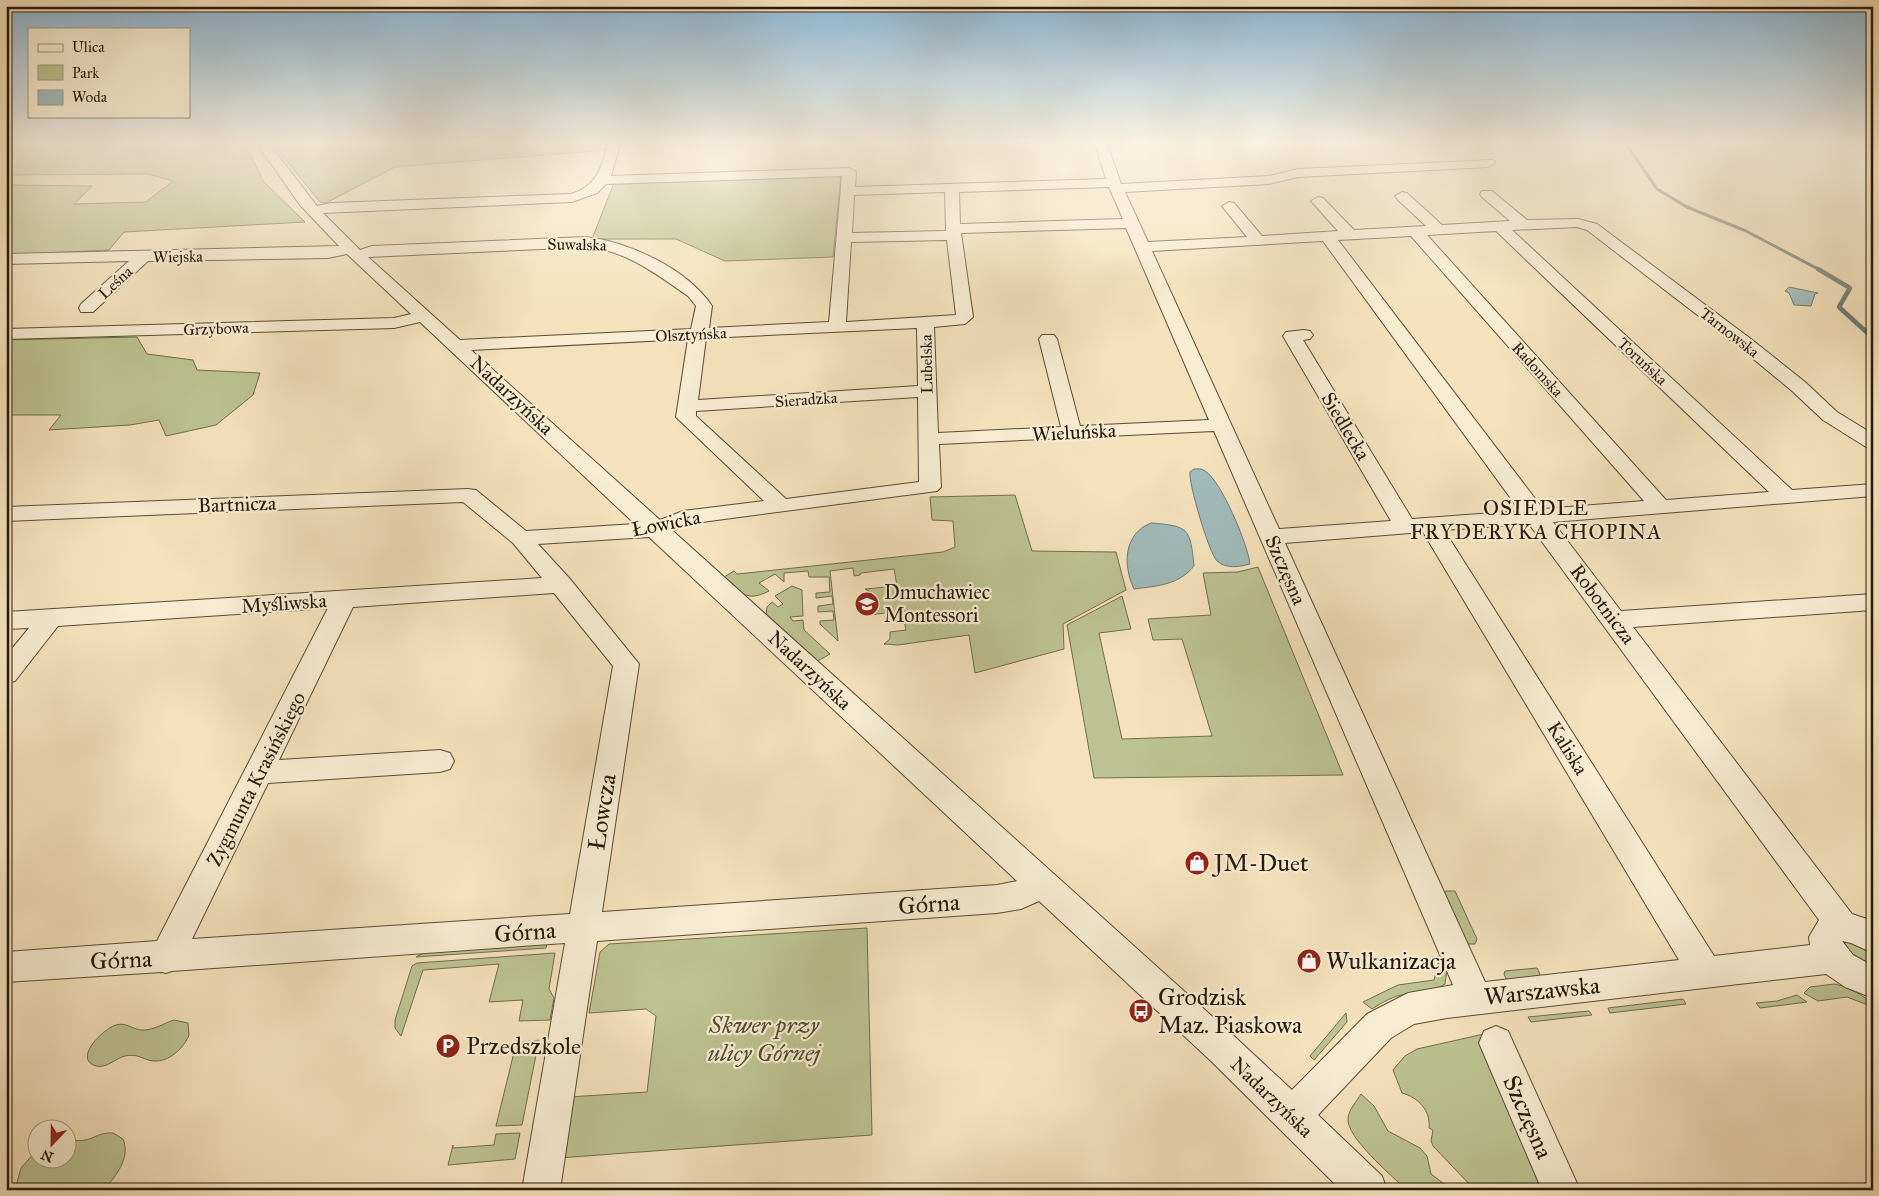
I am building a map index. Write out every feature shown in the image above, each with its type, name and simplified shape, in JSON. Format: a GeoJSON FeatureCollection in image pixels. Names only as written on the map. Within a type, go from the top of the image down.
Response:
{"type":"FeatureCollection","features":[{"type":"Feature","properties":{"kind":"street","name":"Nadarzyńska"},"geometry":{"type":"LineString","coordinates":[[301,197],[354,252],[658,529],[1292,1116],[1368,1190]]}},
{"type":"Feature","properties":{"kind":"street"},"geometry":{"type":"LineString","coordinates":[[312,210],[331,207],[576,197]]}},
{"type":"Feature","properties":{"kind":"street"},"geometry":{"type":"LineString","coordinates":[[837,326],[848,197]]}},
{"type":"Feature","properties":{"kind":"street","name":"Lubelska"},"geometry":{"type":"LineString","coordinates":[[930,487],[925,323],[959,320],[965,317],[953,232],[952,197]]}},
{"type":"Feature","properties":{"kind":"street","name":"Szczęsna"},"geometry":{"type":"LineString","coordinates":[[1120,197],[1144,247],[1220,425],[1272,537],[1475,998]]}},
{"type":"Feature","properties":{"kind":"street"},"geometry":{"type":"LineString","coordinates":[[1403,197],[1439,230]]}},
{"type":"Feature","properties":{"kind":"street"},"geometry":{"type":"LineString","coordinates":[[1491,197],[1523,226]]}},
{"type":"Feature","properties":{"kind":"street"},"geometry":{"type":"LineString","coordinates":[[1318,201],[1350,235]]}},
{"type":"Feature","properties":{"kind":"street"},"geometry":{"type":"LineString","coordinates":[[1229,206],[1257,239]]}},
{"type":"Feature","properties":{"kind":"street"},"geometry":{"type":"LineString","coordinates":[[844,238],[1132,222]]}},
{"type":"Feature","properties":{"kind":"street","name":"Tarnowska"},"geometry":{"type":"LineString","coordinates":[[1523,226],[1586,224],[1745,343],[1798,386],[1830,416],[1873,443]]}},
{"type":"Feature","properties":{"kind":"street"},"geometry":{"type":"LineString","coordinates":[[1144,247],[1257,239],[1523,226]]}},
{"type":"Feature","properties":{"kind":"street","name":"Toruńska"},"geometry":{"type":"LineString","coordinates":[[1500,227],[1786,496]]}},
{"type":"Feature","properties":{"kind":"street","name":"Radomska"},"geometry":{"type":"LineString","coordinates":[[1415,232],[1660,506]]}},
{"type":"Feature","properties":{"kind":"street","name":"Robotnicza"},"geometry":{"type":"LineString","coordinates":[[1327,236],[1616,620],[1842,926]]}},
{"type":"Feature","properties":{"kind":"street","name":"Suwalska"},"geometry":{"type":"LineString","coordinates":[[354,252],[586,242],[616,245],[630,251],[699,297],[704,306],[696,341],[686,406]]}},
{"type":"Feature","properties":{"kind":"street","name":"Wiejska"},"geometry":{"type":"LineString","coordinates":[[6,259],[354,252]]}},
{"type":"Feature","properties":{"kind":"street","name":"Leśna"},"geometry":{"type":"LineString","coordinates":[[87,308],[143,257]]}},
{"type":"Feature","properties":{"kind":"street","name":"Grzybowa"},"geometry":{"type":"LineString","coordinates":[[6,334],[394,323],[425,316]]}},
{"type":"Feature","properties":{"kind":"street","name":"Olsztyńska"},"geometry":{"type":"LineString","coordinates":[[457,346],[925,323]]}},
{"type":"Feature","properties":{"kind":"street","name":"Siedlecka"},"geometry":{"type":"LineString","coordinates":[[1304,335],[1292,336],[1418,526]]}},
{"type":"Feature","properties":{"kind":"street"},"geometry":{"type":"LineString","coordinates":[[1048,339],[1072,433]]}},
{"type":"Feature","properties":{"kind":"street","name":"Sieradzka"},"geometry":{"type":"LineString","coordinates":[[686,406],[926,391]]}},
{"type":"Feature","properties":{"kind":"street"},"geometry":{"type":"LineString","coordinates":[[686,406],[688,421],[781,506]]}},
{"type":"Feature","properties":{"kind":"street","name":"Wieluńska"},"geometry":{"type":"LineString","coordinates":[[928,439],[1220,425]]}},
{"type":"Feature","properties":{"kind":"street","name":"Łowicka"},"geometry":{"type":"LineString","coordinates":[[521,538],[658,529],[682,518],[930,487]]}},
{"type":"Feature","properties":{"kind":"street"},"geometry":{"type":"LineString","coordinates":[[1272,537],[1873,490]]}},
{"type":"Feature","properties":{"kind":"street","name":"Bartnicza"},"geometry":{"type":"LineString","coordinates":[[6,514],[468,495]]}},
{"type":"Feature","properties":{"kind":"street","name":"Łowcza"},"geometry":{"type":"LineString","coordinates":[[468,495],[521,538],[626,664],[541,1190]]}},
{"type":"Feature","properties":{"kind":"street","name":"Kaliska"},"geometry":{"type":"LineString","coordinates":[[1418,526],[1705,972]]}},
{"type":"Feature","properties":{"kind":"street","name":"Myśliwska"},"geometry":{"type":"LineString","coordinates":[[6,621],[49,620],[562,585]]}},
{"type":"Feature","properties":{"kind":"street","name":"Zygmunta Krasińskiego"},"geometry":{"type":"LineString","coordinates":[[166,958],[346,599]]}},
{"type":"Feature","properties":{"kind":"street"},"geometry":{"type":"LineString","coordinates":[[1616,620],[1873,602]]}},
{"type":"Feature","properties":{"kind":"street"},"geometry":{"type":"LineString","coordinates":[[6,674],[49,620]]}},
{"type":"Feature","properties":{"kind":"street"},"geometry":{"type":"LineString","coordinates":[[260,772],[440,762]]}},
{"type":"Feature","properties":{"kind":"street","name":"Górna"},"geometry":{"type":"LineString","coordinates":[[6,967],[166,958],[1006,898],[1026,892],[1040,883]]}},
{"type":"Feature","properties":{"kind":"street"},"geometry":{"type":"LineString","coordinates":[[1873,938],[1860,931],[1842,926],[1832,928],[1825,937],[1828,950],[1833,958],[1851,973],[1873,982]]}},
{"type":"Feature","properties":{"kind":"street","name":"Warszawska"},"geometry":{"type":"LineString","coordinates":[[1292,1116],[1379,1026],[1393,1016],[1426,1005],[1833,958]]}},
{"type":"Feature","properties":{"kind":"street","name":"Szczęsna"},"geometry":{"type":"LineString","coordinates":[[1496,1044],[1561,1190]]}},
{"type":"Feature","properties":{"kind":"green space"},"geometry":{"type":"Polygon","coordinates":[[[6,197],[81,197],[74,204],[146,202],[153,197],[279,197],[305,222],[124,232],[109,250],[6,255],[6,197]]]}},
{"type":"Feature","properties":{"kind":"green space"},"geometry":{"type":"Polygon","coordinates":[[[316,197],[338,197],[326,203],[320,202],[316,197]]]}},
{"type":"Feature","properties":{"kind":"green space"},"geometry":{"type":"Polygon","coordinates":[[[609,197],[839,197],[833,257],[725,261],[676,239],[592,239],[609,197]]]}},
{"type":"Feature","properties":{"kind":"green space"},"geometry":{"type":"Polygon","coordinates":[[[137,337],[147,354],[193,360],[197,370],[260,373],[253,395],[216,425],[166,436],[159,420],[130,425],[49,430],[61,415],[6,415],[6,340],[137,337]]]}},
{"type":"Feature","properties":{"kind":"green space"},"geometry":{"type":"Polygon","coordinates":[[[1015,495],[1032,551],[1116,552],[1126,590],[1063,624],[1064,649],[975,673],[969,635],[898,645],[884,644],[890,639],[890,632],[906,630],[902,611],[869,615],[867,604],[871,603],[869,591],[865,589],[897,586],[894,569],[861,573],[854,576],[853,568],[830,571],[838,641],[820,624],[820,621],[834,620],[833,611],[818,612],[818,606],[833,604],[832,596],[816,598],[816,593],[830,592],[829,577],[809,577],[808,571],[784,573],[784,582],[775,574],[759,583],[769,591],[749,596],[724,577],[734,571],[737,574],[943,552],[955,547],[953,521],[932,520],[930,497],[1015,495]]]}},
{"type":"Feature","properties":{"kind":"green space"},"geometry":{"type":"Polygon","coordinates":[[[1258,567],[1343,775],[1094,778],[1067,625],[1122,596],[1131,629],[1099,633],[1122,739],[1212,736],[1182,639],[1153,640],[1148,619],[1211,615],[1203,573],[1238,572],[1258,567]]]}},
{"type":"Feature","properties":{"kind":"green space"},"geometry":{"type":"Polygon","coordinates":[[[792,586],[802,590],[803,616],[790,617],[793,621],[803,620],[804,630],[830,654],[816,662],[766,614],[767,607],[772,602],[778,607],[783,604],[775,596],[792,586]]]}},
{"type":"Feature","properties":{"kind":"green space"},"geometry":{"type":"Polygon","coordinates":[[[1446,891],[1455,891],[1477,939],[1475,944],[1465,944],[1442,896],[1446,891]]]}},
{"type":"Feature","properties":{"kind":"green space","name":"Skwer przy ulicy Górnej"},"geometry":{"type":"Polygon","coordinates":[[[867,928],[872,1135],[558,1158],[569,1097],[647,1092],[656,1016],[646,1009],[589,1013],[600,952],[609,944],[867,928]]]}},
{"type":"Feature","properties":{"kind":"green space"},"geometry":{"type":"Polygon","coordinates":[[[548,939],[546,948],[416,957],[435,947],[548,939]]]}},
{"type":"Feature","properties":{"kind":"green space"},"geometry":{"type":"Polygon","coordinates":[[[1840,939],[1873,947],[1873,971],[1854,966],[1840,939]]]}},
{"type":"Feature","properties":{"kind":"green space"},"geometry":{"type":"Polygon","coordinates":[[[555,953],[549,989],[554,998],[550,1020],[519,1021],[523,1000],[489,1002],[499,964],[423,970],[401,1036],[395,1028],[395,1020],[412,966],[417,963],[555,953]]]}},
{"type":"Feature","properties":{"kind":"green space"},"geometry":{"type":"Polygon","coordinates":[[[1439,960],[1444,960],[1447,969],[1445,984],[1441,987],[1397,996],[1372,1009],[1363,1002],[1398,985],[1434,980],[1439,960]]]}},
{"type":"Feature","properties":{"kind":"green space"},"geometry":{"type":"Polygon","coordinates":[[[1537,968],[1540,974],[1538,978],[1507,981],[1504,974],[1505,971],[1537,968]]]}},
{"type":"Feature","properties":{"kind":"green space"},"geometry":{"type":"Polygon","coordinates":[[[1834,984],[1856,992],[1871,1003],[1873,1007],[1847,997],[1818,1001],[1804,993],[1810,987],[1834,984]]]}},
{"type":"Feature","properties":{"kind":"green space"},"geometry":{"type":"Polygon","coordinates":[[[1797,995],[1807,1002],[1760,1008],[1756,1003],[1777,1001],[1797,995]]]}},
{"type":"Feature","properties":{"kind":"green space"},"geometry":{"type":"Polygon","coordinates":[[[1683,999],[1686,1004],[1610,1013],[1608,1008],[1683,999]]]}},
{"type":"Feature","properties":{"kind":"green space"},"geometry":{"type":"Polygon","coordinates":[[[1589,1011],[1592,1015],[1531,1022],[1528,1017],[1589,1011]]]}},
{"type":"Feature","properties":{"kind":"green space"},"geometry":{"type":"Polygon","coordinates":[[[1346,1013],[1347,1022],[1314,1060],[1310,1056],[1346,1013]]]}},
{"type":"Feature","properties":{"kind":"green space"},"geometry":{"type":"Polygon","coordinates":[[[174,1020],[188,1023],[189,1035],[184,1045],[170,1057],[154,1061],[130,1055],[100,1067],[89,1062],[87,1057],[92,1044],[111,1027],[123,1024],[145,1030],[174,1020]]]}},
{"type":"Feature","properties":{"kind":"green space"},"geometry":{"type":"Polygon","coordinates":[[[1484,1034],[1551,1190],[1514,1190],[1497,1187],[1477,1190],[1473,1188],[1433,1146],[1431,1141],[1433,1130],[1429,1128],[1426,1111],[1418,1101],[1402,1093],[1393,1070],[1405,1056],[1417,1049],[1484,1034]]]}},
{"type":"Feature","properties":{"kind":"green space"},"geometry":{"type":"Polygon","coordinates":[[[539,1040],[522,1125],[496,1126],[515,1048],[497,1049],[499,1045],[539,1040]]]}},
{"type":"Feature","properties":{"kind":"green space"},"geometry":{"type":"Polygon","coordinates":[[[1361,1094],[1374,1106],[1388,1131],[1420,1148],[1427,1156],[1431,1174],[1452,1190],[1406,1190],[1371,1156],[1354,1136],[1349,1126],[1348,1118],[1351,1108],[1361,1094]]]}},
{"type":"Feature","properties":{"kind":"green space"},"geometry":{"type":"Polygon","coordinates":[[[113,1133],[123,1139],[125,1153],[124,1160],[117,1173],[103,1190],[15,1190],[21,1168],[28,1160],[28,1168],[78,1168],[78,1140],[113,1133]]]}},
{"type":"Feature","properties":{"kind":"green space"},"geometry":{"type":"Polygon","coordinates":[[[520,1133],[515,1159],[448,1165],[453,1145],[453,1148],[494,1145],[496,1134],[520,1133]]]}},
{"type":"Feature","properties":{"kind":"water"},"geometry":{"type":"Polygon","coordinates":[[[1789,287],[1818,293],[1815,294],[1811,306],[1794,305],[1789,293],[1785,291],[1789,287]]]}},
{"type":"Feature","properties":{"kind":"water"},"geometry":{"type":"Polygon","coordinates":[[[1194,469],[1205,471],[1226,499],[1239,529],[1250,564],[1228,566],[1221,564],[1213,555],[1204,532],[1192,489],[1190,472],[1194,469]]]}},
{"type":"Feature","properties":{"kind":"water"},"geometry":{"type":"Polygon","coordinates":[[[1151,523],[1173,526],[1185,531],[1189,536],[1194,566],[1182,577],[1167,584],[1134,589],[1130,580],[1127,561],[1130,543],[1142,528],[1151,523]]]}},
{"type":"Feature","properties":{"kind":"waterway"},"geometry":{"type":"LineString","coordinates":[[1670,197],[1687,207],[1746,231],[1820,270]]}},
{"type":"Feature","properties":{"kind":"waterway"},"geometry":{"type":"LineString","coordinates":[[1818,269],[1850,288],[1839,307],[1873,338]]}},
{"type":"Feature","properties":{"kind":"place","name":"Dmuchawiec Montessori"},"geometry":{"type":"Point","coordinates":[867,604]}},
{"type":"Feature","properties":{"kind":"place","name":"JM-Duet"},"geometry":{"type":"Point","coordinates":[1197,863]}},
{"type":"Feature","properties":{"kind":"place","name":"Wulkanizacja"},"geometry":{"type":"Point","coordinates":[1309,961]}},
{"type":"Feature","properties":{"kind":"place","name":"Grodzisk Maz. Piaskowa"},"geometry":{"type":"Point","coordinates":[1141,1011]}},
{"type":"Feature","properties":{"kind":"place","name":"Przedszkole"},"geometry":{"type":"Point","coordinates":[448,1046]}},
{"type":"Feature","properties":{"kind":"district","name":"OSIEDLE FRYDERYKA CHOPINA"},"geometry":{"type":"Point","coordinates":[1536,520]}}]}
